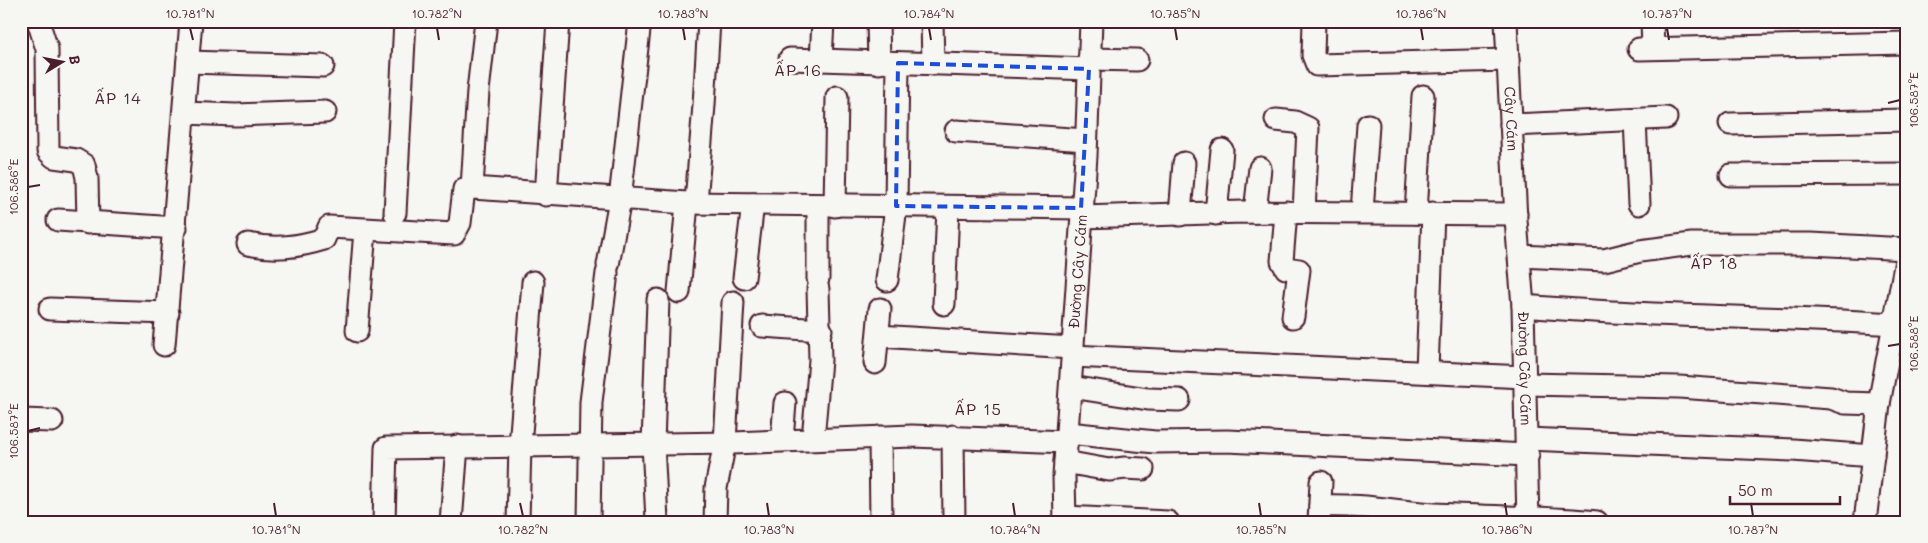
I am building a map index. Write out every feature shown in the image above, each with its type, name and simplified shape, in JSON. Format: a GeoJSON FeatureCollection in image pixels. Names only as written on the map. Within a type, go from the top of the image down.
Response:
{"type":"FeatureCollection","features":[{"type":"Feature","properties":{"kind":"street"},"geometry":{"type":"LineString","coordinates":[[21,24],[27,21]]}},
{"type":"Feature","properties":{"kind":"street"},"geometry":{"type":"LineString","coordinates":[[38,21],[47,49],[48,151],[54,157],[76,160],[84,165],[87,178],[88,223]]}},
{"type":"Feature","properties":{"kind":"street"},"geometry":{"type":"LineString","coordinates":[[164,345],[176,228],[191,21]]}},
{"type":"Feature","properties":{"kind":"street"},"geometry":{"type":"LineString","coordinates":[[396,214],[405,21]]}},
{"type":"Feature","properties":{"kind":"street"},"geometry":{"type":"LineString","coordinates":[[472,188],[478,91],[486,21]]}},
{"type":"Feature","properties":{"kind":"street"},"geometry":{"type":"LineString","coordinates":[[546,195],[558,21]]}},
{"type":"Feature","properties":{"kind":"street"},"geometry":{"type":"LineString","coordinates":[[589,522],[592,446],[591,402],[607,269],[620,199],[640,21]]}},
{"type":"Feature","properties":{"kind":"street"},"geometry":{"type":"LineString","coordinates":[[679,292],[691,203],[709,21]]}},
{"type":"Feature","properties":{"kind":"street"},"geometry":{"type":"LineString","coordinates":[[821,60],[823,21]]}},
{"type":"Feature","properties":{"kind":"street"},"geometry":{"type":"LineString","coordinates":[[878,21],[889,63],[896,206],[888,280]]}},
{"type":"Feature","properties":{"kind":"street"},"geometry":{"type":"LineString","coordinates":[[932,21],[933,64]]}},
{"type":"Feature","properties":{"kind":"street","name":"Đường Cây Cám"},"geometry":{"type":"LineString","coordinates":[[1065,519],[1067,446],[1082,213],[1091,21]]}},
{"type":"Feature","properties":{"kind":"street"},"geometry":{"type":"LineString","coordinates":[[1314,21],[1312,55],[1317,65],[1508,60]]}},
{"type":"Feature","properties":{"kind":"street","name":"Cây Cám"},"geometry":{"type":"LineString","coordinates":[[1506,21],[1516,214]]}},
{"type":"Feature","properties":{"kind":"street"},"geometry":{"type":"LineString","coordinates":[[1652,21],[1646,49],[1907,43]]}},
{"type":"Feature","properties":{"kind":"street"},"geometry":{"type":"LineString","coordinates":[[790,59],[933,64],[1089,64],[1137,60]]}},
{"type":"Feature","properties":{"kind":"street"},"geometry":{"type":"LineString","coordinates":[[188,62],[324,66]]}},
{"type":"Feature","properties":{"kind":"street"},"geometry":{"type":"LineString","coordinates":[[1423,96],[1427,371]]}},
{"type":"Feature","properties":{"kind":"street"},"geometry":{"type":"LineString","coordinates":[[813,439],[821,330],[818,284],[837,97]]}},
{"type":"Feature","properties":{"kind":"street"},"geometry":{"type":"LineString","coordinates":[[184,113],[236,115],[325,112]]}},
{"type":"Feature","properties":{"kind":"street"},"geometry":{"type":"LineString","coordinates":[[1511,125],[1666,118]]}},
{"type":"Feature","properties":{"kind":"street"},"geometry":{"type":"LineString","coordinates":[[1276,120],[1295,122],[1308,128],[1295,212],[1282,262],[1286,268],[1299,270],[1293,317]]}},
{"type":"Feature","properties":{"kind":"street"},"geometry":{"type":"LineString","coordinates":[[1635,120],[1638,204]]}},
{"type":"Feature","properties":{"kind":"street"},"geometry":{"type":"LineString","coordinates":[[1730,124],[1907,120]]}},
{"type":"Feature","properties":{"kind":"street"},"geometry":{"type":"LineString","coordinates":[[1362,212],[1368,125]]}},
{"type":"Feature","properties":{"kind":"street"},"geometry":{"type":"LineString","coordinates":[[956,132],[1086,140]]}},
{"type":"Feature","properties":{"kind":"street"},"geometry":{"type":"LineString","coordinates":[[1216,214],[1222,150]]}},
{"type":"Feature","properties":{"kind":"street"},"geometry":{"type":"LineString","coordinates":[[1180,215],[1184,163]]}},
{"type":"Feature","properties":{"kind":"street"},"geometry":{"type":"LineString","coordinates":[[1255,212],[1260,168]]}},
{"type":"Feature","properties":{"kind":"street"},"geometry":{"type":"LineString","coordinates":[[1731,175],[1907,174]]}},
{"type":"Feature","properties":{"kind":"street"},"geometry":{"type":"LineString","coordinates":[[248,244],[269,249],[302,246],[324,239],[330,227],[454,234],[460,223],[464,189],[472,188],[546,195],[691,203],[948,207],[1082,213],[1180,215],[1255,212],[1516,214]]}},
{"type":"Feature","properties":{"kind":"street"},"geometry":{"type":"LineString","coordinates":[[744,278],[753,204]]}},
{"type":"Feature","properties":{"kind":"street"},"geometry":{"type":"LineString","coordinates":[[944,304],[948,207]]}},
{"type":"Feature","properties":{"kind":"street","name":"Đường Cây Cám"},"geometry":{"type":"LineString","coordinates":[[1516,214],[1523,306],[1528,519]]}},
{"type":"Feature","properties":{"kind":"street"},"geometry":{"type":"LineString","coordinates":[[58,220],[176,228]]}},
{"type":"Feature","properties":{"kind":"street"},"geometry":{"type":"LineString","coordinates":[[357,331],[365,230]]}},
{"type":"Feature","properties":{"kind":"street"},"geometry":{"type":"LineString","coordinates":[[1520,256],[1604,260],[1640,251],[1692,244],[1811,244],[1907,249]]}},
{"type":"Feature","properties":{"kind":"street"},"geometry":{"type":"LineString","coordinates":[[1865,522],[1880,404],[1894,324],[1904,290],[1907,255]]}},
{"type":"Feature","properties":{"kind":"street"},"geometry":{"type":"LineString","coordinates":[[518,522],[520,446],[533,282]]}},
{"type":"Feature","properties":{"kind":"street"},"geometry":{"type":"LineString","coordinates":[[657,520],[653,444],[658,300]]}},
{"type":"Feature","properties":{"kind":"street"},"geometry":{"type":"LineString","coordinates":[[715,522],[716,488],[725,442],[734,302]]}},
{"type":"Feature","properties":{"kind":"street"},"geometry":{"type":"LineString","coordinates":[[1523,306],[1585,312],[1703,314],[1894,324]]}},
{"type":"Feature","properties":{"kind":"street"},"geometry":{"type":"LineString","coordinates":[[50,309],[168,313]]}},
{"type":"Feature","properties":{"kind":"street"},"geometry":{"type":"LineString","coordinates":[[876,363],[880,309]]}},
{"type":"Feature","properties":{"kind":"street"},"geometry":{"type":"LineString","coordinates":[[762,326],[821,330]]}},
{"type":"Feature","properties":{"kind":"street"},"geometry":{"type":"LineString","coordinates":[[878,336],[1072,352],[1427,371],[1525,380],[1678,387],[1831,398],[1845,403],[1880,404]]}},
{"type":"Feature","properties":{"kind":"street"},"geometry":{"type":"LineString","coordinates":[[1071,387],[1148,398],[1179,400]]}},
{"type":"Feature","properties":{"kind":"street"},"geometry":{"type":"LineString","coordinates":[[782,440],[785,403]]}},
{"type":"Feature","properties":{"kind":"street"},"geometry":{"type":"LineString","coordinates":[[21,420],[52,421]]}},
{"type":"Feature","properties":{"kind":"street"},"geometry":{"type":"LineString","coordinates":[[384,522],[386,448],[592,446],[952,436],[1067,446],[1227,440],[1527,447],[1793,450],[1873,456]]}},
{"type":"Feature","properties":{"kind":"street"},"geometry":{"type":"LineString","coordinates":[[952,436],[954,522]]}},
{"type":"Feature","properties":{"kind":"street"},"geometry":{"type":"LineString","coordinates":[[880,437],[881,522]]}},
{"type":"Feature","properties":{"kind":"street"},"geometry":{"type":"LineString","coordinates":[[451,522],[458,446]]}},
{"type":"Feature","properties":{"kind":"street"},"geometry":{"type":"LineString","coordinates":[[1067,446],[1109,470],[1125,468],[1143,469]]}},
{"type":"Feature","properties":{"kind":"street"},"geometry":{"type":"LineString","coordinates":[[1321,482],[1319,514],[1344,505],[1434,514],[1597,522]]}},
{"type":"Feature","properties":{"kind":"street"},"geometry":{"type":"LineString","coordinates":[[1065,519],[1168,522]]}},
{"type":"Feature","properties":{"kind":"highlighted area"},"geometry":{"type":"Polygon","coordinates":[[[898,63],[1089,69],[1081,208],[896,206],[898,63]]]}},
{"type":"Feature","properties":{"kind":"district","name":"ẤP 16"},"geometry":{"type":"Point","coordinates":[798,70]}},
{"type":"Feature","properties":{"kind":"district","name":"ẤP 14"},"geometry":{"type":"Point","coordinates":[118,98]}},
{"type":"Feature","properties":{"kind":"district","name":"ẤP 18"},"geometry":{"type":"Point","coordinates":[1714,263]}},
{"type":"Feature","properties":{"kind":"district","name":"ẤP 15"},"geometry":{"type":"Point","coordinates":[978,409]}}]}
